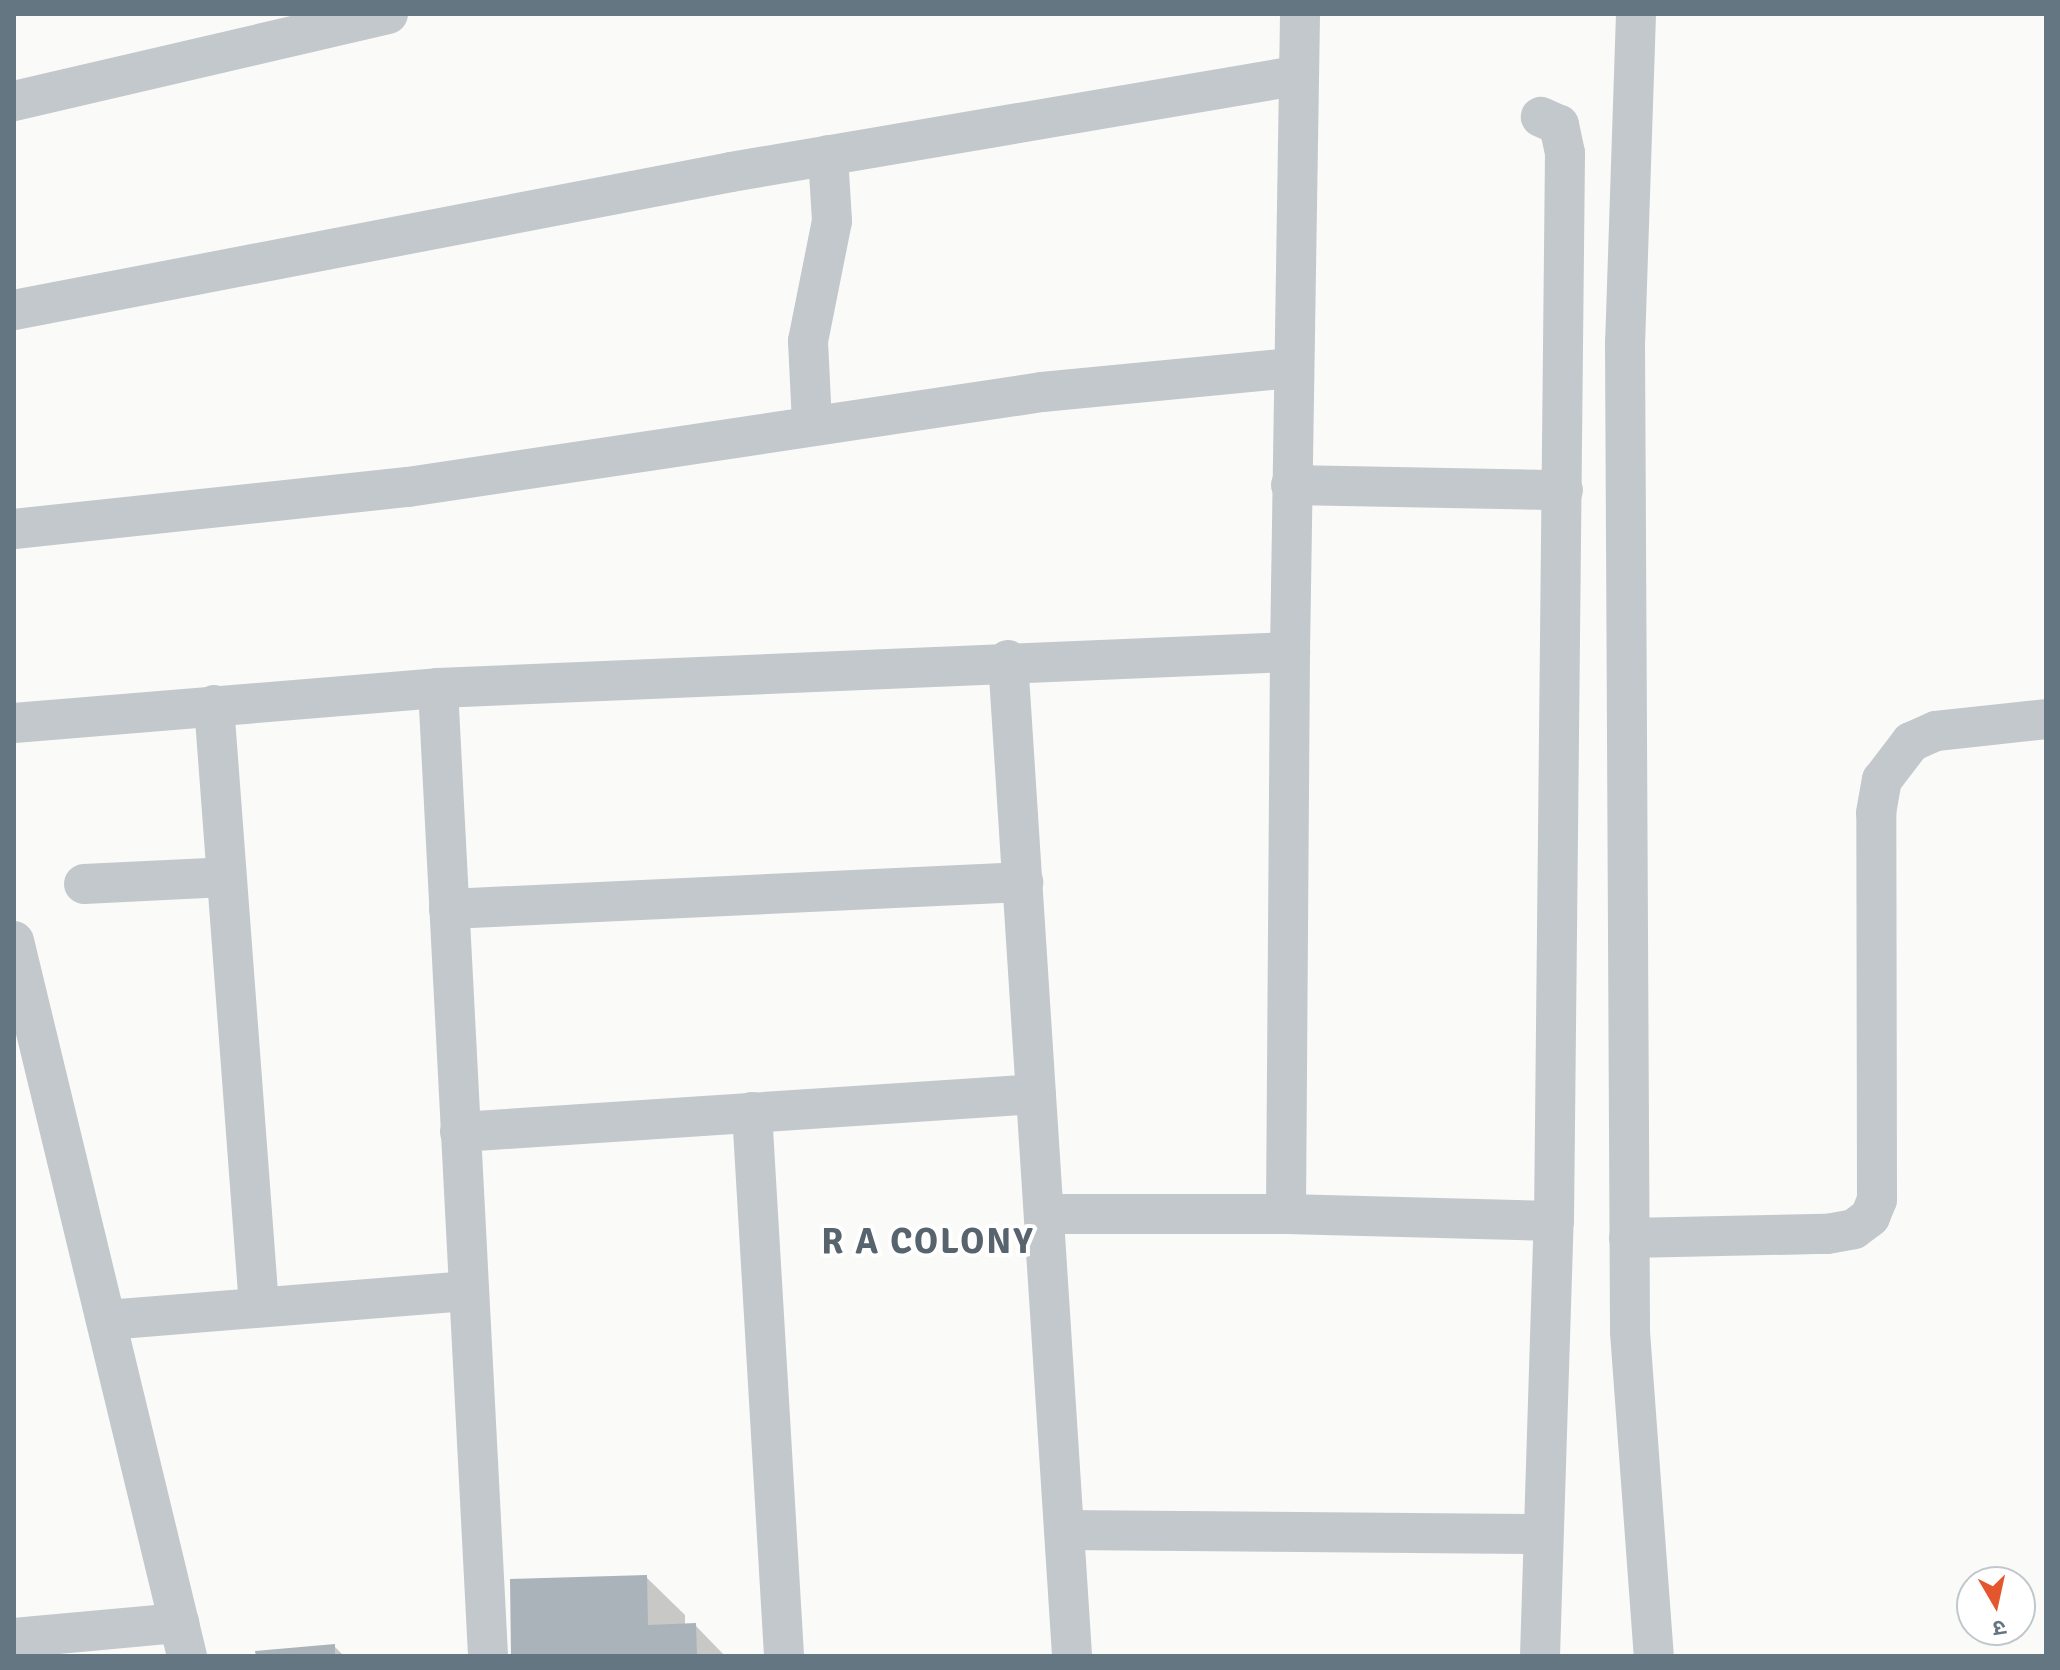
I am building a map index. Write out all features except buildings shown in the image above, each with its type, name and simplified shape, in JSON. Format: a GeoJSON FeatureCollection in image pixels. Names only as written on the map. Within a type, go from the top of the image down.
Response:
{"type":"FeatureCollection","features":[{"type":"Feature","properties":{"kind":"street"},"geometry":{"type":"LineString","coordinates":[[14,101],[388,14]]}},
{"type":"Feature","properties":{"kind":"street"},"geometry":{"type":"LineString","coordinates":[[1286,1214],[1295,76],[1300,14]]}},
{"type":"Feature","properties":{"kind":"street"},"geometry":{"type":"LineString","coordinates":[[1636,14],[1625,341],[1630,1332],[1654,1656]]}},
{"type":"Feature","properties":{"kind":"street"},"geometry":{"type":"LineString","coordinates":[[14,310],[828,155],[1295,76]]}},
{"type":"Feature","properties":{"kind":"street"},"geometry":{"type":"LineString","coordinates":[[1540,1656],[1541,1534],[1554,1221],[1565,153],[1559,125],[1541,117]]}},
{"type":"Feature","properties":{"kind":"street"},"geometry":{"type":"LineString","coordinates":[[812,423],[808,341],[832,221],[828,155]]}},
{"type":"Feature","properties":{"kind":"street"},"geometry":{"type":"LineString","coordinates":[[14,529],[408,487],[812,423],[1042,392],[1292,368]]}},
{"type":"Feature","properties":{"kind":"street"},"geometry":{"type":"LineString","coordinates":[[1291,485],[1563,490]]}},
{"type":"Feature","properties":{"kind":"street"},"geometry":{"type":"LineString","coordinates":[[14,723],[438,688],[1008,660],[1290,652]]}},
{"type":"Feature","properties":{"kind":"street"},"geometry":{"type":"LineString","coordinates":[[1008,660],[1072,1656]]}},
{"type":"Feature","properties":{"kind":"street"},"geometry":{"type":"LineString","coordinates":[[438,688],[488,1656]]}},
{"type":"Feature","properties":{"kind":"street"},"geometry":{"type":"LineString","coordinates":[[214,705],[259,1306]]}},
{"type":"Feature","properties":{"kind":"street"},"geometry":{"type":"LineString","coordinates":[[1629,1238],[1827,1234],[1854,1229],[1870,1217],[1877,1200],[1876,813],[1882,780],[1911,742],[1936,731],[2046,719]]}},
{"type":"Feature","properties":{"kind":"street"},"geometry":{"type":"LineString","coordinates":[[84,884],[225,877]]}},
{"type":"Feature","properties":{"kind":"street"},"geometry":{"type":"LineString","coordinates":[[449,909],[1023,882]]}},
{"type":"Feature","properties":{"kind":"street"},"geometry":{"type":"LineString","coordinates":[[14,941],[183,1640],[14,1638]]}},
{"type":"Feature","properties":{"kind":"street"},"geometry":{"type":"LineString","coordinates":[[460,1132],[1036,1094]]}},
{"type":"Feature","properties":{"kind":"street"},"geometry":{"type":"LineString","coordinates":[[752,1112],[784,1656]]}},
{"type":"Feature","properties":{"kind":"street"},"geometry":{"type":"LineString","coordinates":[[1044,1214],[1286,1214],[1554,1221]]}},
{"type":"Feature","properties":{"kind":"street"},"geometry":{"type":"LineString","coordinates":[[107,1320],[469,1291]]}},
{"type":"Feature","properties":{"kind":"street"},"geometry":{"type":"LineString","coordinates":[[1064,1530],[1541,1534]]}},
{"type":"Feature","properties":{"kind":"district","name":"R A COLONY"},"geometry":{"type":"Point","coordinates":[928,1242]}}]}
